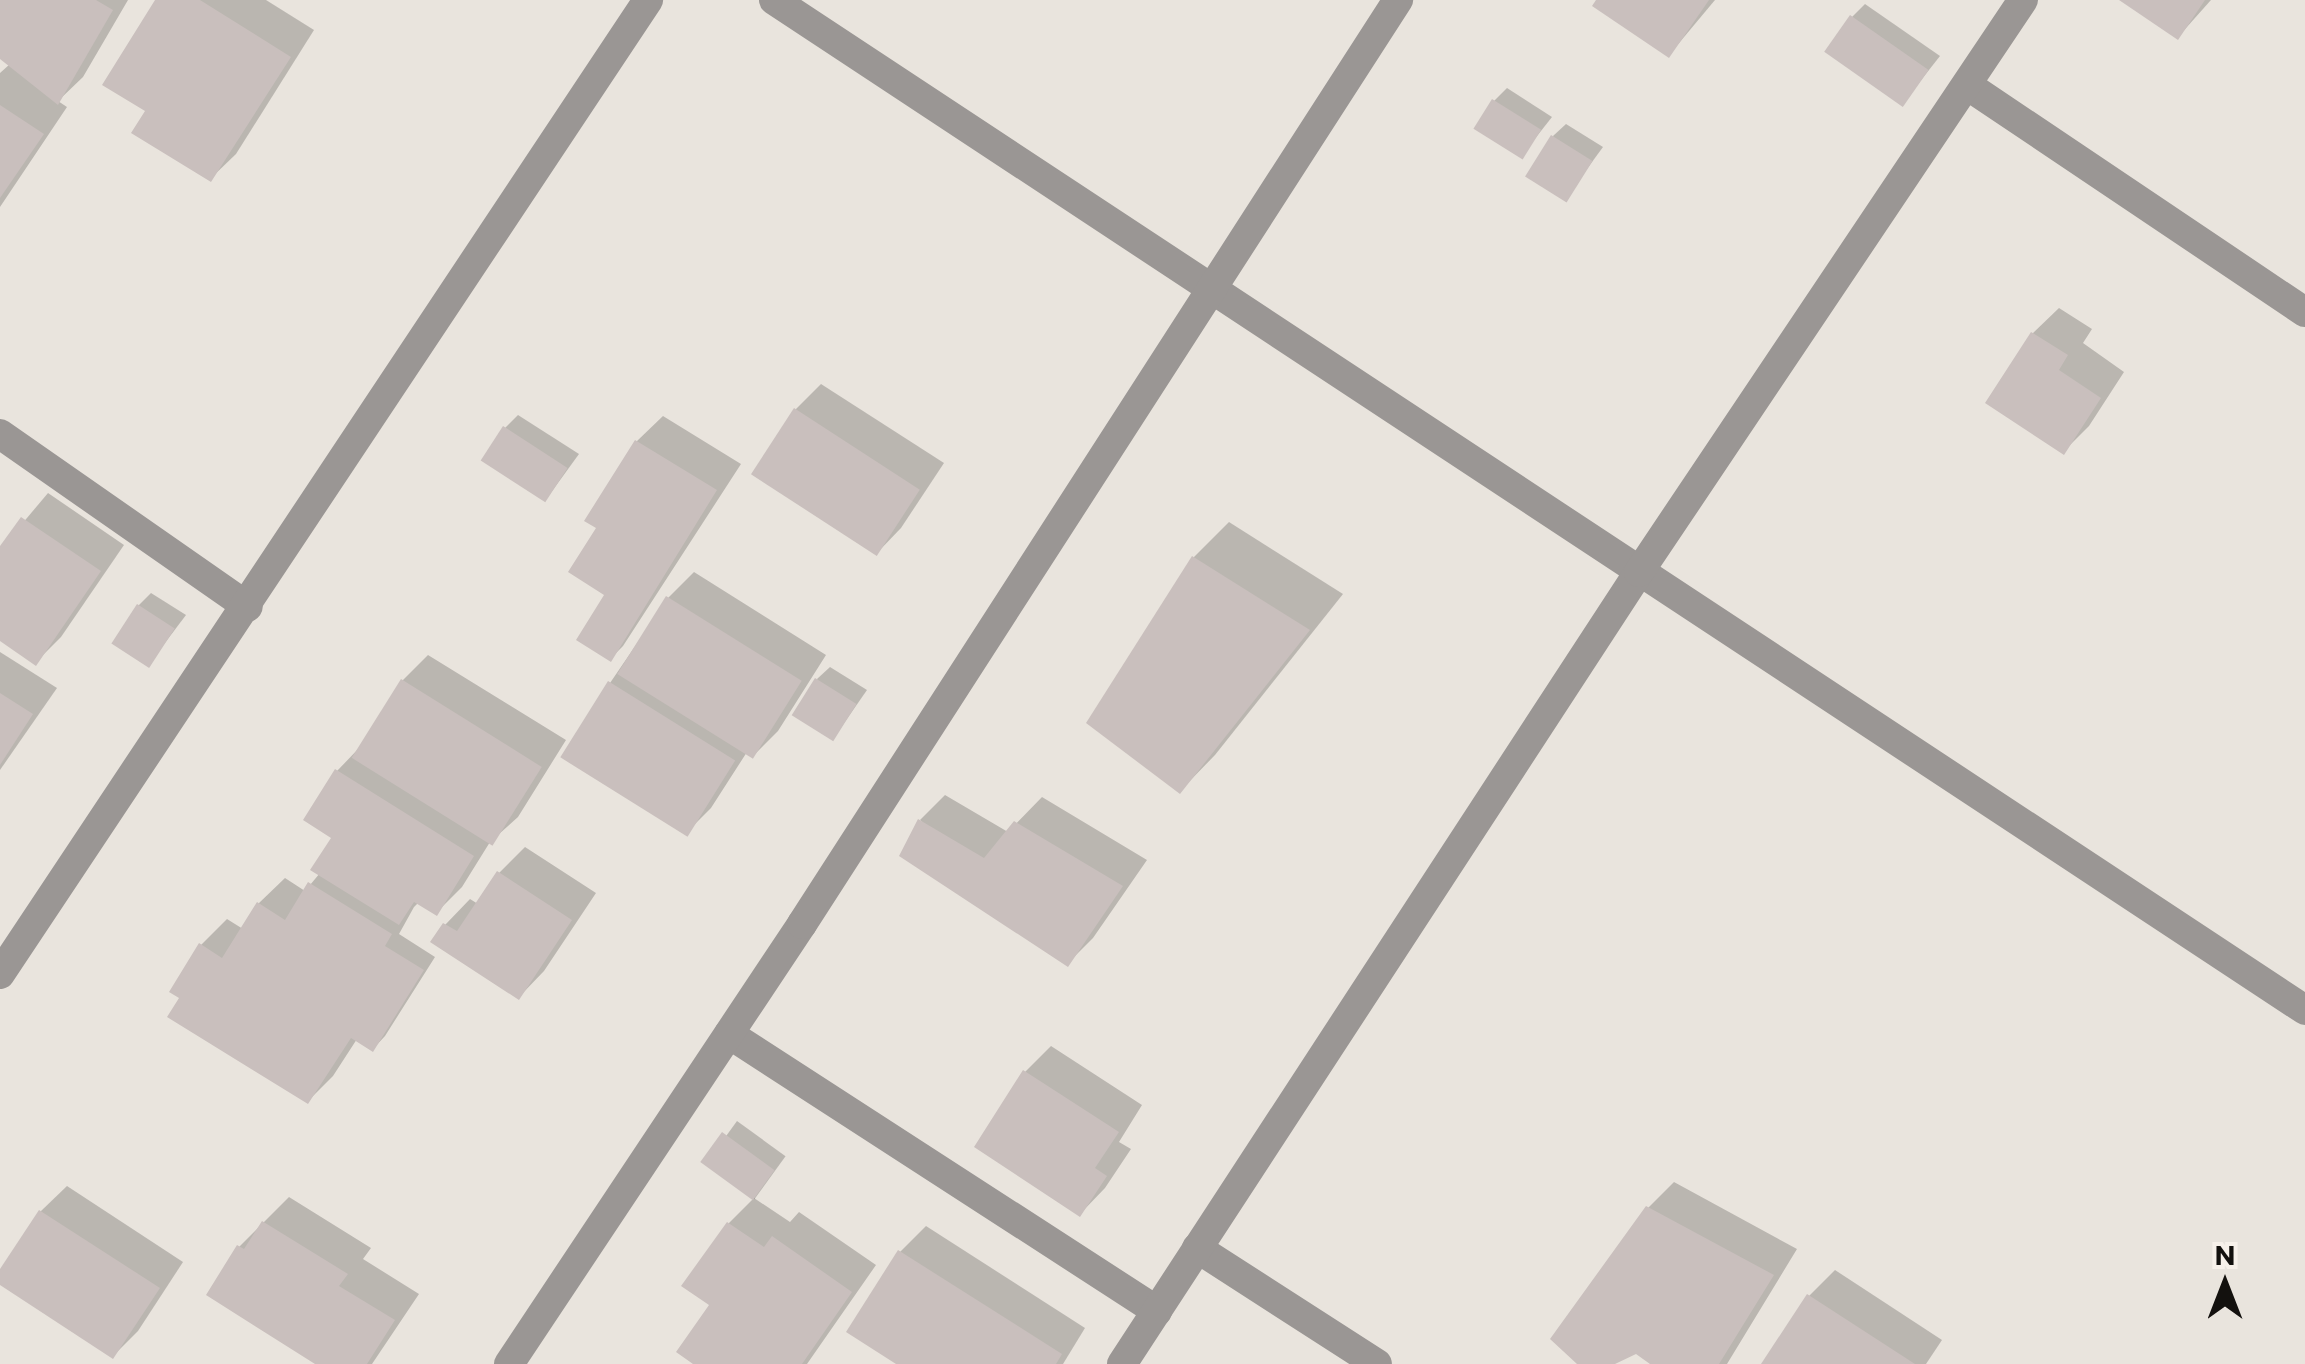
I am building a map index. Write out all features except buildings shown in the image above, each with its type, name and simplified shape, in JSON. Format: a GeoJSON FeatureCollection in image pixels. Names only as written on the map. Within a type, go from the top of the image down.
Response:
{"type":"FeatureCollection","features":[{"type":"Feature","properties":{"kind":"street"},"geometry":{"type":"LineString","coordinates":[[0,974],[648,0]]}},
{"type":"Feature","properties":{"kind":"street"},"geometry":{"type":"LineString","coordinates":[[774,0],[2305,1010]]}},
{"type":"Feature","properties":{"kind":"street"},"geometry":{"type":"LineString","coordinates":[[509,1364],[729,1034],[1398,0]]}},
{"type":"Feature","properties":{"kind":"street"},"geometry":{"type":"LineString","coordinates":[[1122,1364],[1639,572],[2023,0]]}},
{"type":"Feature","properties":{"kind":"street"},"geometry":{"type":"LineString","coordinates":[[1967,85],[2305,312]]}},
{"type":"Feature","properties":{"kind":"street"},"geometry":{"type":"LineString","coordinates":[[0,434],[248,606]]}},
{"type":"Feature","properties":{"kind":"street"},"geometry":{"type":"LineString","coordinates":[[729,1034],[1157,1311]]}},
{"type":"Feature","properties":{"kind":"street"},"geometry":{"type":"LineString","coordinates":[[1198,1248],[1377,1364]]}}]}
